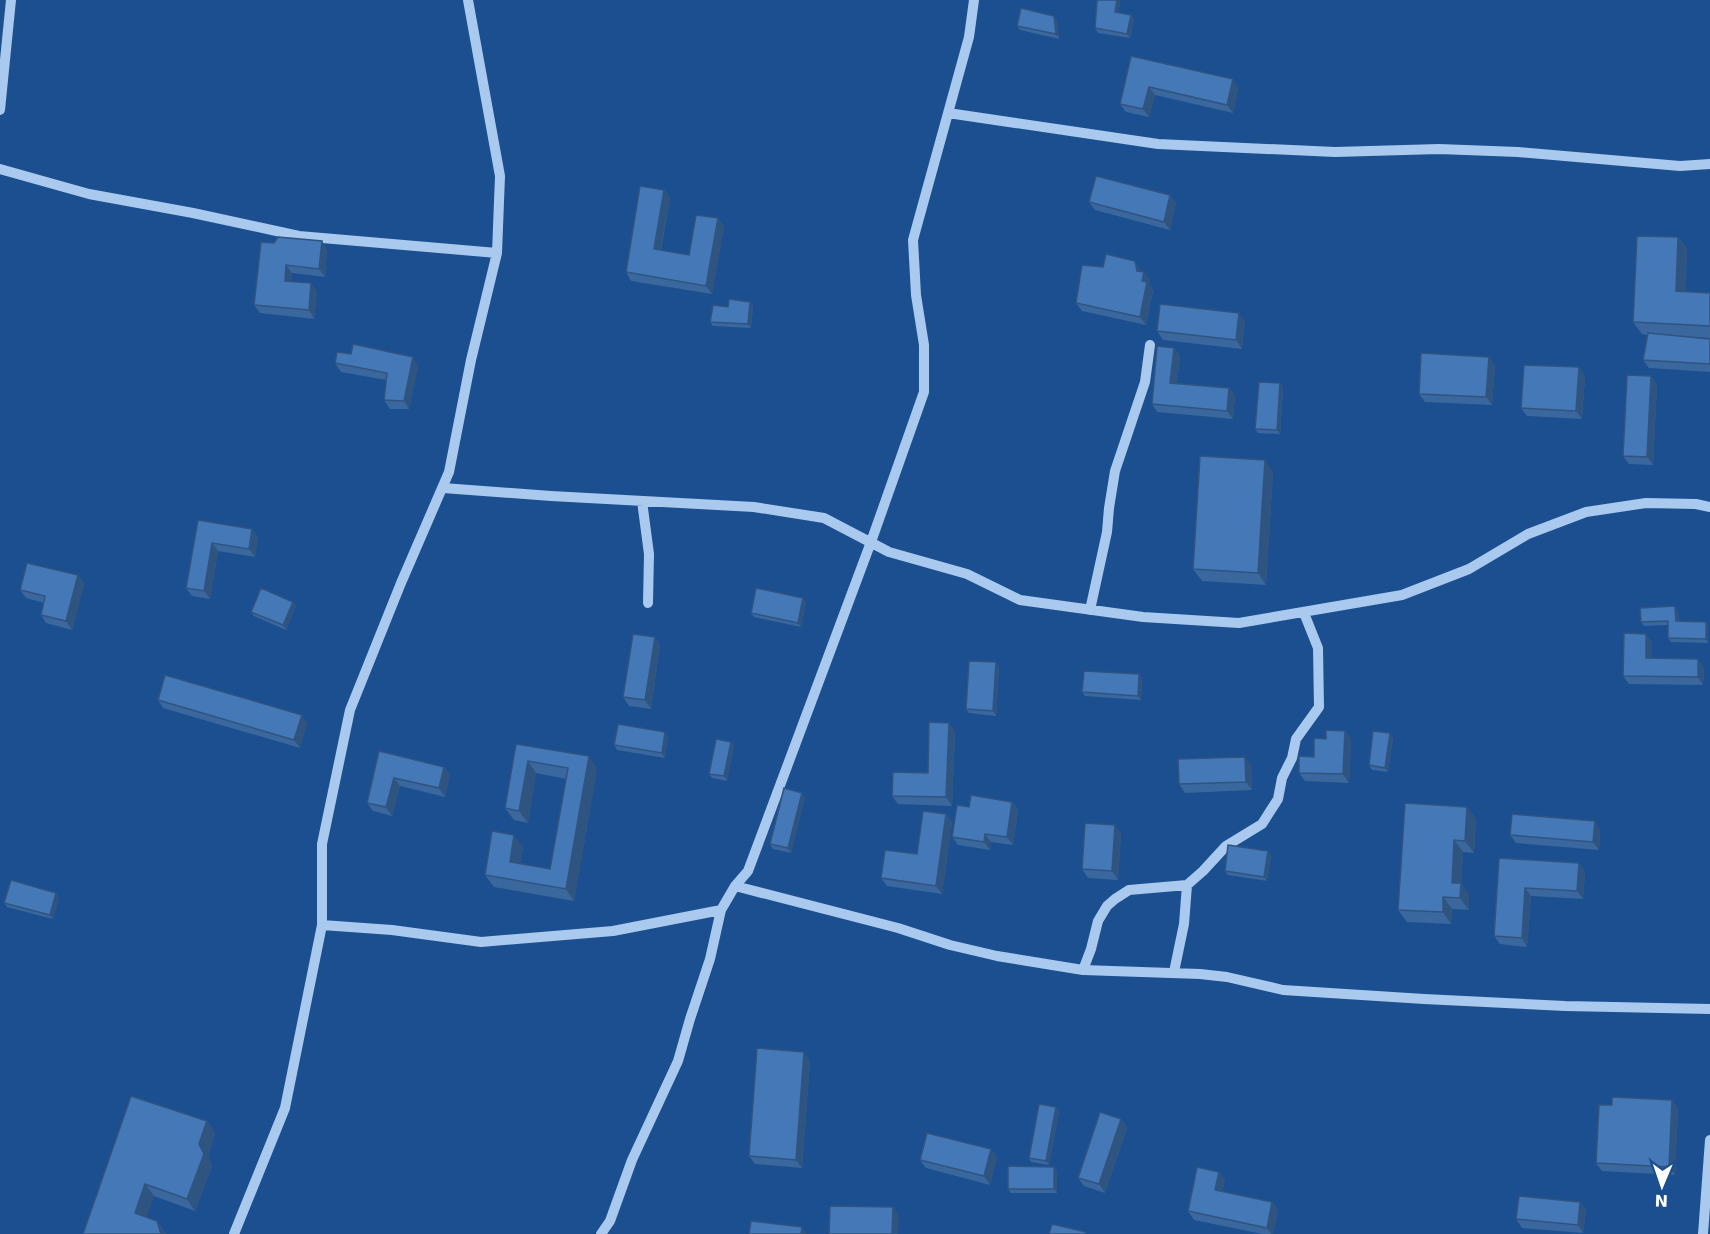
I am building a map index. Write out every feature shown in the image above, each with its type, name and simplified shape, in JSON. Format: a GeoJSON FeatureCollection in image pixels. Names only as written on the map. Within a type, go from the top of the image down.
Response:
{"type":"FeatureCollection","features":[{"type":"Feature","properties":{"kind":"street"},"geometry":{"type":"LineString","coordinates":[[0,110],[11,0]]}},
{"type":"Feature","properties":{"kind":"street"},"geometry":{"type":"LineString","coordinates":[[234,1234],[285,1108],[322,925],[322,844],[350,710],[449,472],[471,360],[497,253],[500,176],[468,0]]}},
{"type":"Feature","properties":{"kind":"street"},"geometry":{"type":"LineString","coordinates":[[601,1234],[609,1221],[645,1130],[678,1061],[710,959],[721,910],[735,886],[748,871],[871,542],[924,392],[924,345],[916,295],[913,240],[969,37],[974,0]]}},
{"type":"Feature","properties":{"kind":"street"},"geometry":{"type":"LineString","coordinates":[[948,113],[1158,144],[1335,152],[1439,149],[1518,152],[1680,166],[1710,164]]}},
{"type":"Feature","properties":{"kind":"street"},"geometry":{"type":"LineString","coordinates":[[0,169],[89,194],[194,213],[299,236],[497,253]]}},
{"type":"Feature","properties":{"kind":"street"},"geometry":{"type":"LineString","coordinates":[[1090,610],[1107,532],[1115,471],[1145,382],[1150,345]]}},
{"type":"Feature","properties":{"kind":"street"},"geometry":{"type":"LineString","coordinates":[[443,488],[754,507],[824,518],[889,552],[967,574],[1020,600],[1143,617],[1239,623],[1402,595],[1469,569],[1528,534],[1586,512],[1646,503],[1696,504],[1710,507]]}},
{"type":"Feature","properties":{"kind":"street"},"geometry":{"type":"LineString","coordinates":[[642,501],[649,554],[648,603]]}},
{"type":"Feature","properties":{"kind":"street"},"geometry":{"type":"LineString","coordinates":[[1083,970],[1098,921],[1107,906],[1129,891],[1187,885],[1226,846],[1262,824],[1278,799],[1282,778],[1292,758],[1296,739],[1319,706],[1318,648],[1304,612]]}},
{"type":"Feature","properties":{"kind":"street"},"geometry":{"type":"LineString","coordinates":[[1174,972],[1184,924],[1187,885]]}},
{"type":"Feature","properties":{"kind":"street"},"geometry":{"type":"LineString","coordinates":[[735,886],[898,928],[950,945],[997,956],[1083,970],[1174,972],[1227,977],[1283,990],[1518,1005],[1710,1008]]}},
{"type":"Feature","properties":{"kind":"street"},"geometry":{"type":"LineString","coordinates":[[322,925],[392,930],[481,942],[613,931],[721,910]]}},
{"type":"Feature","properties":{"kind":"street"},"geometry":{"type":"LineString","coordinates":[[1703,1234],[1710,1140]]}},
{"type":"Feature","properties":{"kind":"building"},"geometry":{"type":"Polygon","coordinates":[[[1097,0],[1117,0],[1115,12],[1131,15],[1127,34],[1095,28],[1097,0]]]}},
{"type":"Feature","properties":{"kind":"building"},"geometry":{"type":"Polygon","coordinates":[[[1021,8],[1054,16],[1056,34],[1017,26],[1021,8]]]}},
{"type":"Feature","properties":{"kind":"building"},"geometry":{"type":"Polygon","coordinates":[[[1131,56],[1233,79],[1227,105],[1149,87],[1143,109],[1120,104],[1131,56]]]}},
{"type":"Feature","properties":{"kind":"building"},"geometry":{"type":"Polygon","coordinates":[[[1096,176],[1170,195],[1164,222],[1089,202],[1096,176]]]}},
{"type":"Feature","properties":{"kind":"building"},"geometry":{"type":"Polygon","coordinates":[[[640,186],[664,190],[654,249],[689,255],[696,215],[718,218],[706,286],[626,272],[640,186]]]}},
{"type":"Feature","properties":{"kind":"building"},"geometry":{"type":"Polygon","coordinates":[[[1637,236],[1678,237],[1676,291],[1710,293],[1710,326],[1633,322],[1637,236]]]}},
{"type":"Feature","properties":{"kind":"building"},"geometry":{"type":"Polygon","coordinates":[[[278,237],[322,241],[319,269],[286,265],[285,281],[311,283],[309,310],[254,305],[261,242],[274,243],[278,237]]]}},
{"type":"Feature","properties":{"kind":"building"},"geometry":{"type":"Polygon","coordinates":[[[1106,254],[1135,261],[1137,271],[1144,272],[1142,281],[1147,282],[1140,317],[1076,303],[1082,265],[1103,267],[1106,254]]]}},
{"type":"Feature","properties":{"kind":"building"},"geometry":{"type":"Polygon","coordinates":[[[729,299],[750,302],[748,324],[710,322],[713,305],[728,307],[729,299]]]}},
{"type":"Feature","properties":{"kind":"building"},"geometry":{"type":"Polygon","coordinates":[[[1160,304],[1239,313],[1236,340],[1157,331],[1160,304]]]}},
{"type":"Feature","properties":{"kind":"building"},"geometry":{"type":"Polygon","coordinates":[[[1648,333],[1710,339],[1710,364],[1643,360],[1648,333]]]}},
{"type":"Feature","properties":{"kind":"building"},"geometry":{"type":"Polygon","coordinates":[[[353,344],[413,357],[404,401],[384,400],[387,373],[335,363],[337,352],[351,354],[353,344]]]}},
{"type":"Feature","properties":{"kind":"building"},"geometry":{"type":"Polygon","coordinates":[[[1157,346],[1174,348],[1170,383],[1229,388],[1227,411],[1152,404],[1157,346]]]}},
{"type":"Feature","properties":{"kind":"building"},"geometry":{"type":"Polygon","coordinates":[[[1421,353],[1489,357],[1486,397],[1419,394],[1421,353]]]}},
{"type":"Feature","properties":{"kind":"building"},"geometry":{"type":"Polygon","coordinates":[[[1524,365],[1579,367],[1576,411],[1521,408],[1524,365]]]}},
{"type":"Feature","properties":{"kind":"building"},"geometry":{"type":"Polygon","coordinates":[[[1627,375],[1651,376],[1647,457],[1623,456],[1627,375]]]}},
{"type":"Feature","properties":{"kind":"building"},"geometry":{"type":"Polygon","coordinates":[[[1259,382],[1280,383],[1277,430],[1255,429],[1259,382]]]}},
{"type":"Feature","properties":{"kind":"building"},"geometry":{"type":"Polygon","coordinates":[[[1200,456],[1265,460],[1258,573],[1193,569],[1200,456]]]}},
{"type":"Feature","properties":{"kind":"building"},"geometry":{"type":"Polygon","coordinates":[[[198,520],[252,529],[249,549],[212,543],[204,591],[186,588],[198,520]]]}},
{"type":"Feature","properties":{"kind":"building"},"geometry":{"type":"Polygon","coordinates":[[[27,563],[78,575],[66,621],[41,615],[45,596],[20,590],[27,563]]]}},
{"type":"Feature","properties":{"kind":"building"},"geometry":{"type":"Polygon","coordinates":[[[261,588],[293,602],[283,625],[251,612],[261,588]]]}},
{"type":"Feature","properties":{"kind":"building"},"geometry":{"type":"Polygon","coordinates":[[[756,588],[803,598],[798,623],[751,613],[756,588]]]}},
{"type":"Feature","properties":{"kind":"building"},"geometry":{"type":"Polygon","coordinates":[[[1675,606],[1676,621],[1706,622],[1706,639],[1668,638],[1668,621],[1641,622],[1640,608],[1675,606]]]}},
{"type":"Feature","properties":{"kind":"building"},"geometry":{"type":"Polygon","coordinates":[[[1624,633],[1646,634],[1646,658],[1698,659],[1698,677],[1623,676],[1624,633]]]}},
{"type":"Feature","properties":{"kind":"building"},"geometry":{"type":"Polygon","coordinates":[[[633,634],[655,637],[645,700],[623,697],[633,634]]]}},
{"type":"Feature","properties":{"kind":"building"},"geometry":{"type":"Polygon","coordinates":[[[969,661],[996,662],[993,711],[966,709],[969,661]]]}},
{"type":"Feature","properties":{"kind":"building"},"geometry":{"type":"Polygon","coordinates":[[[1084,671],[1139,674],[1138,696],[1082,692],[1084,671]]]}},
{"type":"Feature","properties":{"kind":"building"},"geometry":{"type":"Polygon","coordinates":[[[165,675],[302,715],[294,740],[158,700],[165,675]]]}},
{"type":"Feature","properties":{"kind":"building"},"geometry":{"type":"Polygon","coordinates":[[[929,722],[949,723],[946,797],[892,796],[893,772],[928,773],[929,722]]]}},
{"type":"Feature","properties":{"kind":"building"},"geometry":{"type":"Polygon","coordinates":[[[618,724],[665,732],[662,753],[614,745],[618,724]]]}},
{"type":"Feature","properties":{"kind":"building"},"geometry":{"type":"Polygon","coordinates":[[[1326,730],[1345,731],[1343,774],[1299,773],[1299,756],[1314,757],[1314,738],[1326,739],[1326,730]]]}},
{"type":"Feature","properties":{"kind":"building"},"geometry":{"type":"Polygon","coordinates":[[[1373,731],[1390,733],[1385,768],[1369,765],[1373,731]]]}},
{"type":"Feature","properties":{"kind":"building"},"geometry":{"type":"Polygon","coordinates":[[[716,739],[731,742],[724,776],[709,774],[716,739]]]}},
{"type":"Feature","properties":{"kind":"building"},"geometry":{"type":"Polygon","coordinates":[[[516,744],[589,756],[566,889],[485,875],[492,831],[514,835],[510,862],[550,869],[568,768],[528,761],[519,811],[505,808],[516,744]]]}},
{"type":"Feature","properties":{"kind":"building"},"geometry":{"type":"Polygon","coordinates":[[[379,751],[444,767],[439,788],[394,778],[386,807],[367,803],[379,751]]]}},
{"type":"Feature","properties":{"kind":"building"},"geometry":{"type":"Polygon","coordinates":[[[1245,757],[1246,782],[1179,784],[1178,759],[1245,757]]]}},
{"type":"Feature","properties":{"kind":"building"},"geometry":{"type":"Polygon","coordinates":[[[784,788],[802,793],[788,848],[770,844],[784,788]]]}},
{"type":"Feature","properties":{"kind":"building"},"geometry":{"type":"Polygon","coordinates":[[[971,795],[1012,802],[1007,837],[985,834],[984,842],[952,837],[957,805],[969,807],[971,795]]]}},
{"type":"Feature","properties":{"kind":"building"},"geometry":{"type":"Polygon","coordinates":[[[1405,803],[1467,807],[1465,841],[1454,840],[1452,883],[1461,883],[1460,898],[1443,897],[1443,912],[1398,910],[1405,803]]]}},
{"type":"Feature","properties":{"kind":"building"},"geometry":{"type":"Polygon","coordinates":[[[923,811],[946,814],[936,886],[881,878],[885,850],[917,854],[923,811]]]}},
{"type":"Feature","properties":{"kind":"building"},"geometry":{"type":"Polygon","coordinates":[[[1512,814],[1595,821],[1593,842],[1510,835],[1512,814]]]}},
{"type":"Feature","properties":{"kind":"building"},"geometry":{"type":"Polygon","coordinates":[[[1085,823],[1115,825],[1112,871],[1082,869],[1085,823]]]}},
{"type":"Feature","properties":{"kind":"building"},"geometry":{"type":"Polygon","coordinates":[[[1228,845],[1268,851],[1264,877],[1225,871],[1228,845]]]}},
{"type":"Feature","properties":{"kind":"building"},"geometry":{"type":"Polygon","coordinates":[[[1499,858],[1579,863],[1577,891],[1525,888],[1522,938],[1494,936],[1499,858]]]}},
{"type":"Feature","properties":{"kind":"building"},"geometry":{"type":"Polygon","coordinates":[[[11,880],[56,893],[50,915],[4,903],[11,880]]]}},
{"type":"Feature","properties":{"kind":"building"},"geometry":{"type":"Polygon","coordinates":[[[757,1048],[804,1052],[796,1160],[749,1156],[757,1048]]]}},
{"type":"Feature","properties":{"kind":"building"},"geometry":{"type":"Polygon","coordinates":[[[131,1096],[207,1121],[199,1144],[204,1154],[187,1199],[145,1184],[135,1213],[157,1221],[161,1234],[83,1234],[131,1096]]]}},
{"type":"Feature","properties":{"kind":"building"},"geometry":{"type":"Polygon","coordinates":[[[1612,1097],[1672,1100],[1669,1167],[1596,1163],[1599,1105],[1612,1105],[1612,1097]]]}},
{"type":"Feature","properties":{"kind":"building"},"geometry":{"type":"Polygon","coordinates":[[[1039,1104],[1056,1107],[1046,1161],[1029,1158],[1039,1104]]]}},
{"type":"Feature","properties":{"kind":"building"},"geometry":{"type":"Polygon","coordinates":[[[1100,1112],[1121,1119],[1099,1184],[1078,1178],[1100,1112]]]}},
{"type":"Feature","properties":{"kind":"building"},"geometry":{"type":"Polygon","coordinates":[[[927,1133],[991,1149],[984,1176],[920,1160],[927,1133]]]}},
{"type":"Feature","properties":{"kind":"building"},"geometry":{"type":"Polygon","coordinates":[[[1008,1166],[1054,1167],[1054,1189],[1008,1189],[1008,1166]]]}},
{"type":"Feature","properties":{"kind":"building"},"geometry":{"type":"Polygon","coordinates":[[[1197,1167],[1219,1172],[1215,1190],[1272,1202],[1267,1228],[1188,1211],[1197,1167]]]}},
{"type":"Feature","properties":{"kind":"building"},"geometry":{"type":"Polygon","coordinates":[[[1519,1196],[1580,1202],[1578,1225],[1516,1219],[1519,1196]]]}},
{"type":"Feature","properties":{"kind":"building"},"geometry":{"type":"Polygon","coordinates":[[[830,1206],[893,1207],[892,1234],[829,1234],[830,1206]]]}},
{"type":"Feature","properties":{"kind":"building"},"geometry":{"type":"Polygon","coordinates":[[[751,1221],[802,1227],[801,1234],[749,1234],[751,1221]]]}},
{"type":"Feature","properties":{"kind":"building"},"geometry":{"type":"Polygon","coordinates":[[[1052,1224],[1086,1232],[1085,1234],[1049,1234],[1052,1224]]]}}]}
